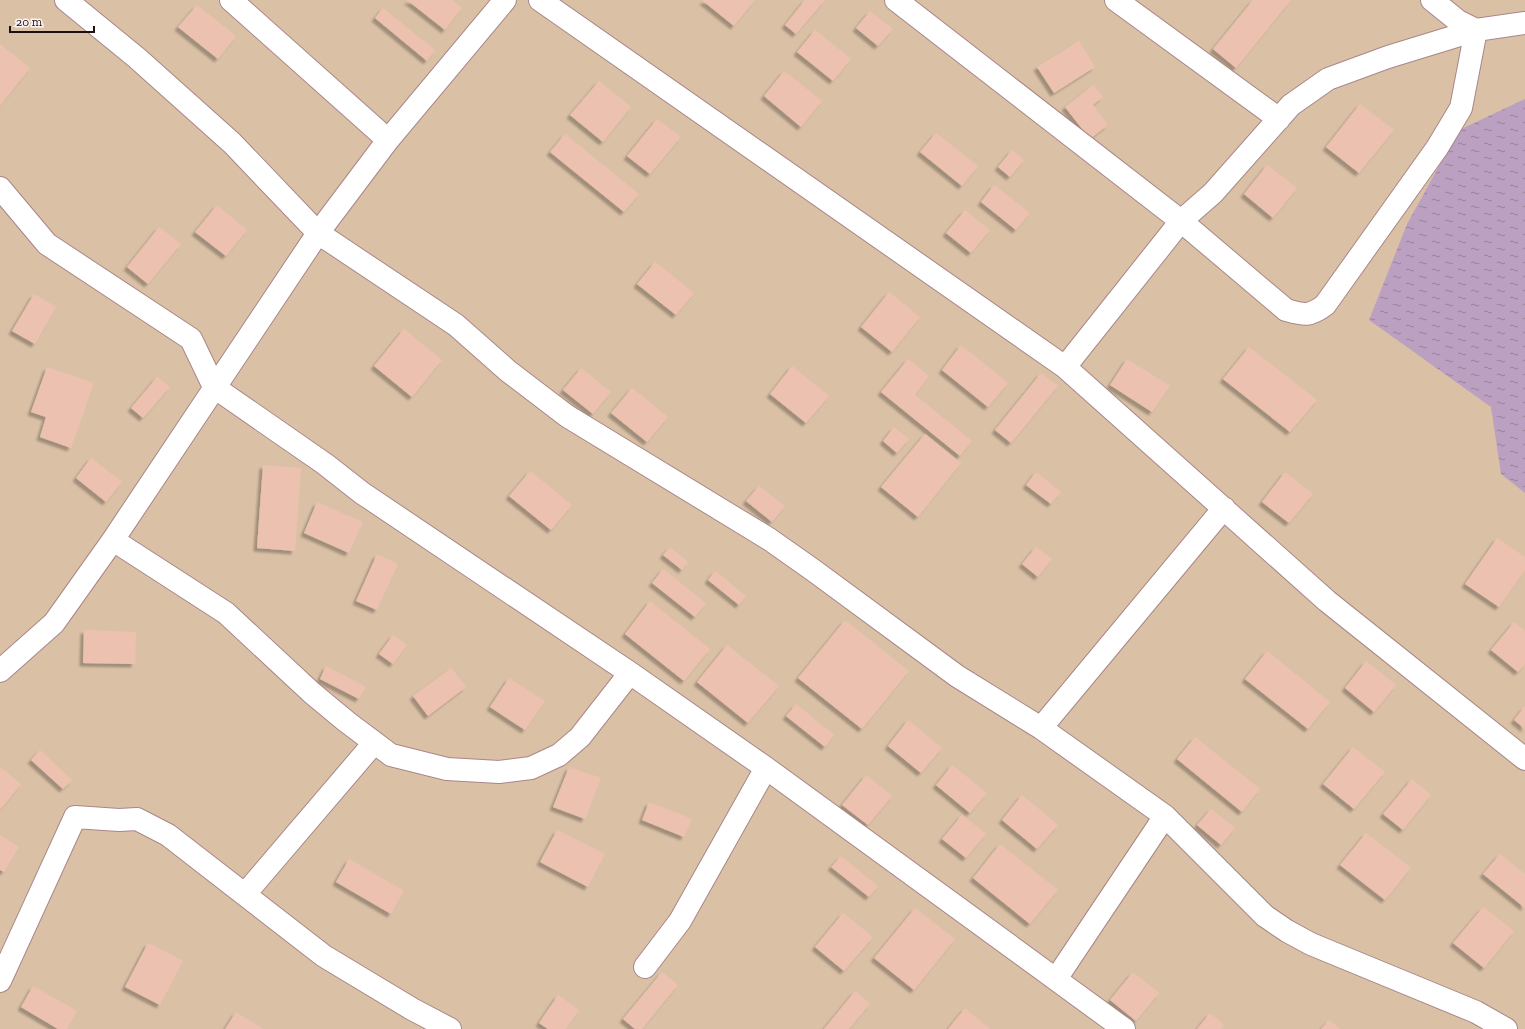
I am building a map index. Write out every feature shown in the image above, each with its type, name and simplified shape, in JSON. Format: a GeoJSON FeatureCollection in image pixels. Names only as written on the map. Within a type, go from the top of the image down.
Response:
{"type":"FeatureCollection","features":[{"type":"Feature","properties":{"kind":"street"},"geometry":{"type":"LineString","coordinates":[[66,0],[137,58],[232,143],[318,233],[456,325],[508,371],[567,416],[768,539],[813,570],[957,676],[1041,728],[1165,816],[1265,916],[1311,944],[1476,1012],[1506,1029]]}},
{"type":"Feature","properties":{"kind":"street"},"geometry":{"type":"LineString","coordinates":[[231,0],[388,140]]}},
{"type":"Feature","properties":{"kind":"street"},"geometry":{"type":"LineString","coordinates":[[0,671],[54,623],[113,540],[318,233],[388,140],[505,0]]}},
{"type":"Feature","properties":{"kind":"street"},"geometry":{"type":"LineString","coordinates":[[540,0],[1065,367],[1327,601],[1525,759]]}},
{"type":"Feature","properties":{"kind":"street"},"geometry":{"type":"LineString","coordinates":[[896,0],[1181,221],[1286,310],[1302,314],[1315,313],[1330,299],[1437,148],[1461,108],[1476,30]]}},
{"type":"Feature","properties":{"kind":"street"},"geometry":{"type":"LineString","coordinates":[[1116,0],[1279,119]]}},
{"type":"Feature","properties":{"kind":"street"},"geometry":{"type":"LineString","coordinates":[[1432,0],[1458,21],[1476,30]]}},
{"type":"Feature","properties":{"kind":"street"},"geometry":{"type":"LineString","coordinates":[[1065,367],[1181,221],[1212,193],[1291,105],[1328,79],[1388,57],[1476,30],[1525,23]]}},
{"type":"Feature","properties":{"kind":"street"},"geometry":{"type":"LineString","coordinates":[[0,188],[47,244],[191,340],[214,387],[325,464],[362,493],[630,673],[766,768],[1124,1029]]}},
{"type":"Feature","properties":{"kind":"street"},"geometry":{"type":"LineString","coordinates":[[1041,728],[1224,508]]}},
{"type":"Feature","properties":{"kind":"street"},"geometry":{"type":"LineString","coordinates":[[113,540],[226,613],[312,693],[391,755],[447,769],[499,772],[531,768],[559,755],[580,737],[630,673]]}},
{"type":"Feature","properties":{"kind":"street"},"geometry":{"type":"LineString","coordinates":[[245,894],[374,743]]}},
{"type":"Feature","properties":{"kind":"street"},"geometry":{"type":"LineString","coordinates":[[645,967],[680,921],[766,768]]}},
{"type":"Feature","properties":{"kind":"street"},"geometry":{"type":"LineString","coordinates":[[1056,979],[1165,816]]}},
{"type":"Feature","properties":{"kind":"street"},"geometry":{"type":"LineString","coordinates":[[0,981],[75,817],[119,820],[137,819],[168,834],[324,956],[412,1009],[450,1029]]}},
{"type":"Feature","properties":{"kind":"shaded area"},"geometry":{"type":"Polygon","coordinates":[[[0,0],[1525,0],[1525,1029],[0,1029],[0,0]]]}},
{"type":"Feature","properties":{"kind":"water"},"geometry":{"type":"Polygon","coordinates":[[[1525,99],[1525,493],[1501,474],[1491,407],[1369,320],[1407,224],[1459,130],[1525,99]]]}},
{"type":"Feature","properties":{"kind":"building"},"geometry":{"type":"Polygon","coordinates":[[[407,0],[452,0],[462,8],[445,30],[407,0]]]}},
{"type":"Feature","properties":{"kind":"building"},"geometry":{"type":"Polygon","coordinates":[[[755,0],[734,26],[703,1],[755,0]]]}},
{"type":"Feature","properties":{"kind":"building"},"geometry":{"type":"Polygon","coordinates":[[[805,0],[825,0],[796,34],[785,25],[805,0]]]}},
{"type":"Feature","properties":{"kind":"building"},"geometry":{"type":"Polygon","coordinates":[[[1253,0],[1291,0],[1236,68],[1213,49],[1253,0]]]}},
{"type":"Feature","properties":{"kind":"building"},"geometry":{"type":"Polygon","coordinates":[[[197,5],[236,36],[218,59],[178,27],[197,5]]]}},
{"type":"Feature","properties":{"kind":"building"},"geometry":{"type":"Polygon","coordinates":[[[383,8],[435,50],[427,61],[375,18],[383,8]]]}},
{"type":"Feature","properties":{"kind":"building"},"geometry":{"type":"Polygon","coordinates":[[[870,11],[893,29],[878,46],[856,28],[870,11]]]}},
{"type":"Feature","properties":{"kind":"building"},"geometry":{"type":"Polygon","coordinates":[[[815,30],[851,59],[833,81],[797,52],[815,30]]]}},
{"type":"Feature","properties":{"kind":"building"},"geometry":{"type":"Polygon","coordinates":[[[1079,41],[1095,67],[1054,93],[1037,67],[1079,41]]]}},
{"type":"Feature","properties":{"kind":"building"},"geometry":{"type":"Polygon","coordinates":[[[0,44],[30,68],[0,106],[0,44]]]}},
{"type":"Feature","properties":{"kind":"building"},"geometry":{"type":"Polygon","coordinates":[[[784,71],[822,101],[801,127],[764,96],[784,71]]]}},
{"type":"Feature","properties":{"kind":"building"},"geometry":{"type":"Polygon","coordinates":[[[599,81],[631,107],[603,142],[570,115],[599,81]]]}},
{"type":"Feature","properties":{"kind":"building"},"geometry":{"type":"Polygon","coordinates":[[[1093,85],[1103,97],[1093,105],[1108,125],[1090,139],[1065,107],[1093,85]]]}},
{"type":"Feature","properties":{"kind":"building"},"geometry":{"type":"Polygon","coordinates":[[[1360,104],[1394,130],[1359,173],[1326,147],[1360,104]]]}},
{"type":"Feature","properties":{"kind":"building"},"geometry":{"type":"Polygon","coordinates":[[[657,119],[681,137],[650,174],[627,156],[657,119]]]}},
{"type":"Feature","properties":{"kind":"building"},"geometry":{"type":"Polygon","coordinates":[[[936,133],[978,166],[962,186],[920,152],[936,133]]]}},
{"type":"Feature","properties":{"kind":"building"},"geometry":{"type":"Polygon","coordinates":[[[565,134],[639,194],[624,212],[550,152],[565,134]]]}},
{"type":"Feature","properties":{"kind":"building"},"geometry":{"type":"Polygon","coordinates":[[[1012,150],[1024,160],[1010,177],[998,167],[1012,150]]]}},
{"type":"Feature","properties":{"kind":"building"},"geometry":{"type":"Polygon","coordinates":[[[1267,165],[1297,188],[1273,218],[1244,194],[1267,165]]]}},
{"type":"Feature","properties":{"kind":"building"},"geometry":{"type":"Polygon","coordinates":[[[994,185],[1030,213],[1016,230],[981,202],[994,185]]]}},
{"type":"Feature","properties":{"kind":"building"},"geometry":{"type":"Polygon","coordinates":[[[217,205],[247,230],[226,256],[195,232],[217,205]]]}},
{"type":"Feature","properties":{"kind":"building"},"geometry":{"type":"Polygon","coordinates":[[[965,210],[990,230],[971,253],[946,233],[965,210]]]}},
{"type":"Feature","properties":{"kind":"building"},"geometry":{"type":"Polygon","coordinates":[[[159,227],[181,244],[148,284],[127,267],[159,227]]]}},
{"type":"Feature","properties":{"kind":"building"},"geometry":{"type":"Polygon","coordinates":[[[655,262],[694,293],[676,315],[637,284],[655,262]]]}},
{"type":"Feature","properties":{"kind":"building"},"geometry":{"type":"Polygon","coordinates":[[[889,292],[920,317],[892,352],[861,327],[889,292]]]}},
{"type":"Feature","properties":{"kind":"building"},"geometry":{"type":"Polygon","coordinates":[[[34,294],[56,307],[35,344],[12,331],[34,294]]]}},
{"type":"Feature","properties":{"kind":"building"},"geometry":{"type":"Polygon","coordinates":[[[404,329],[442,360],[412,397],[374,366],[404,329]]]}},
{"type":"Feature","properties":{"kind":"building"},"geometry":{"type":"Polygon","coordinates":[[[961,345],[1008,383],[988,407],[942,370],[961,345]]]}},
{"type":"Feature","properties":{"kind":"building"},"geometry":{"type":"Polygon","coordinates":[[[1249,347],[1317,400],[1290,432],[1223,379],[1249,347]]]}},
{"type":"Feature","properties":{"kind":"building"},"geometry":{"type":"Polygon","coordinates":[[[908,359],[929,376],[915,395],[972,441],[960,456],[881,392],[908,359]]]}},
{"type":"Feature","properties":{"kind":"building"},"geometry":{"type":"Polygon","coordinates":[[[1127,359],[1170,386],[1152,412],[1110,385],[1127,359]]]}},
{"type":"Feature","properties":{"kind":"building"},"geometry":{"type":"Polygon","coordinates":[[[792,366],[829,396],[806,423],[770,394],[792,366]]]}},
{"type":"Feature","properties":{"kind":"building"},"geometry":{"type":"Polygon","coordinates":[[[47,367],[94,383],[71,448],[40,437],[46,417],[31,412],[47,367]]]}},
{"type":"Feature","properties":{"kind":"building"},"geometry":{"type":"Polygon","coordinates":[[[581,368],[611,392],[593,414],[563,390],[581,368]]]}},
{"type":"Feature","properties":{"kind":"building"},"geometry":{"type":"Polygon","coordinates":[[[1041,373],[1058,386],[1011,443],[995,430],[1041,373]]]}},
{"type":"Feature","properties":{"kind":"building"},"geometry":{"type":"Polygon","coordinates":[[[157,377],[170,387],[143,418],[131,408],[157,377]]]}},
{"type":"Feature","properties":{"kind":"building"},"geometry":{"type":"Polygon","coordinates":[[[632,388],[668,417],[647,442],[611,413],[632,388]]]}},
{"type":"Feature","properties":{"kind":"building"},"geometry":{"type":"Polygon","coordinates":[[[894,427],[909,439],[897,453],[883,441],[894,427]]]}},
{"type":"Feature","properties":{"kind":"building"},"geometry":{"type":"Polygon","coordinates":[[[925,434],[961,463],[918,517],[881,487],[925,434]]]}},
{"type":"Feature","properties":{"kind":"building"},"geometry":{"type":"Polygon","coordinates":[[[91,458],[122,482],[106,502],[76,478],[91,458]]]}},
{"type":"Feature","properties":{"kind":"building"},"geometry":{"type":"Polygon","coordinates":[[[263,465],[301,468],[295,551],[257,548],[263,465]]]}},
{"type":"Feature","properties":{"kind":"building"},"geometry":{"type":"Polygon","coordinates":[[[530,471],[572,505],[551,530],[509,496],[530,471]]]}},
{"type":"Feature","properties":{"kind":"building"},"geometry":{"type":"Polygon","coordinates":[[[1036,472],[1061,492],[1051,504],[1026,485],[1036,472]]]}},
{"type":"Feature","properties":{"kind":"building"},"geometry":{"type":"Polygon","coordinates":[[[1285,472],[1313,494],[1289,523],[1262,502],[1285,472]]]}},
{"type":"Feature","properties":{"kind":"building"},"geometry":{"type":"Polygon","coordinates":[[[759,486],[785,506],[772,522],[746,501],[759,486]]]}},
{"type":"Feature","properties":{"kind":"building"},"geometry":{"type":"Polygon","coordinates":[[[317,502],[363,522],[349,553],[304,533],[317,502]]]}},
{"type":"Feature","properties":{"kind":"building"},"geometry":{"type":"Polygon","coordinates":[[[1497,538],[1525,557],[1525,570],[1499,607],[1465,584],[1497,538]]]}},
{"type":"Feature","properties":{"kind":"building"},"geometry":{"type":"Polygon","coordinates":[[[670,547],[688,562],[682,570],[663,555],[670,547]]]}},
{"type":"Feature","properties":{"kind":"building"},"geometry":{"type":"Polygon","coordinates":[[[1036,547],[1052,559],[1038,577],[1022,564],[1036,547]]]}},
{"type":"Feature","properties":{"kind":"building"},"geometry":{"type":"Polygon","coordinates":[[[377,554],[398,564],[377,610],[356,601],[377,554]]]}},
{"type":"Feature","properties":{"kind":"building"},"geometry":{"type":"Polygon","coordinates":[[[663,569],[706,603],[695,617],[652,583],[663,569]]]}},
{"type":"Feature","properties":{"kind":"building"},"geometry":{"type":"Polygon","coordinates":[[[715,571],[746,596],[739,605],[708,580],[715,571]]]}},
{"type":"Feature","properties":{"kind":"building"},"geometry":{"type":"Polygon","coordinates":[[[650,601],[710,649],[684,681],[625,634],[650,601]]]}},
{"type":"Feature","properties":{"kind":"building"},"geometry":{"type":"Polygon","coordinates":[[[845,620],[909,671],[862,729],[798,678],[845,620]]]}},
{"type":"Feature","properties":{"kind":"building"},"geometry":{"type":"Polygon","coordinates":[[[1514,622],[1525,631],[1525,664],[1518,672],[1491,650],[1514,622]]]}},
{"type":"Feature","properties":{"kind":"building"},"geometry":{"type":"Polygon","coordinates":[[[84,630],[136,632],[135,664],[83,663],[84,630]]]}},
{"type":"Feature","properties":{"kind":"building"},"geometry":{"type":"Polygon","coordinates":[[[393,635],[407,645],[393,664],[379,654],[393,635]]]}},
{"type":"Feature","properties":{"kind":"building"},"geometry":{"type":"Polygon","coordinates":[[[727,645],[779,686],[748,723],[697,682],[727,645]]]}},
{"type":"Feature","properties":{"kind":"building"},"geometry":{"type":"Polygon","coordinates":[[[1267,651],[1330,702],[1308,729],[1245,679],[1267,651]]]}},
{"type":"Feature","properties":{"kind":"building"},"geometry":{"type":"Polygon","coordinates":[[[1366,661],[1396,685],[1374,712],[1345,688],[1366,661]]]}},
{"type":"Feature","properties":{"kind":"building"},"geometry":{"type":"Polygon","coordinates":[[[326,666],[366,687],[359,699],[320,679],[326,666]]]}},
{"type":"Feature","properties":{"kind":"building"},"geometry":{"type":"Polygon","coordinates":[[[451,668],[466,687],[428,716],[413,696],[451,668]]]}},
{"type":"Feature","properties":{"kind":"building"},"geometry":{"type":"Polygon","coordinates":[[[509,678],[545,701],[525,730],[490,707],[509,678]]]}},
{"type":"Feature","properties":{"kind":"building"},"geometry":{"type":"Polygon","coordinates":[[[796,704],[834,735],[825,747],[786,716],[796,704]]]}},
{"type":"Feature","properties":{"kind":"building"},"geometry":{"type":"Polygon","coordinates":[[[1525,706],[1525,729],[1514,720],[1525,706]]]}},
{"type":"Feature","properties":{"kind":"building"},"geometry":{"type":"Polygon","coordinates":[[[908,720],[942,748],[921,773],[888,746],[908,720]]]}},
{"type":"Feature","properties":{"kind":"building"},"geometry":{"type":"Polygon","coordinates":[[[1195,737],[1260,789],[1242,812],[1177,759],[1195,737]]]}},
{"type":"Feature","properties":{"kind":"building"},"geometry":{"type":"Polygon","coordinates":[[[1353,747],[1385,772],[1354,809],[1323,784],[1353,747]]]}},
{"type":"Feature","properties":{"kind":"building"},"geometry":{"type":"Polygon","coordinates":[[[40,750],[72,780],[63,789],[31,760],[40,750]]]}},
{"type":"Feature","properties":{"kind":"building"},"geometry":{"type":"Polygon","coordinates":[[[952,765],[987,793],[970,813],[936,785],[952,765]]]}},
{"type":"Feature","properties":{"kind":"building"},"geometry":{"type":"Polygon","coordinates":[[[0,767],[21,784],[0,810],[0,767]]]}},
{"type":"Feature","properties":{"kind":"building"},"geometry":{"type":"Polygon","coordinates":[[[569,767],[601,778],[585,819],[553,807],[569,767]]]}},
{"type":"Feature","properties":{"kind":"building"},"geometry":{"type":"Polygon","coordinates":[[[866,775],[892,796],[868,825],[842,805],[866,775]]]}},
{"type":"Feature","properties":{"kind":"building"},"geometry":{"type":"Polygon","coordinates":[[[1412,779],[1431,795],[1403,830],[1383,814],[1412,779]]]}},
{"type":"Feature","properties":{"kind":"building"},"geometry":{"type":"Polygon","coordinates":[[[1022,795],[1058,825],[1037,849],[1002,820],[1022,795]]]}},
{"type":"Feature","properties":{"kind":"building"},"geometry":{"type":"Polygon","coordinates":[[[649,802],[692,819],[684,837],[642,820],[649,802]]]}},
{"type":"Feature","properties":{"kind":"building"},"geometry":{"type":"Polygon","coordinates":[[[1211,809],[1235,828],[1221,845],[1197,825],[1211,809]]]}},
{"type":"Feature","properties":{"kind":"building"},"geometry":{"type":"Polygon","coordinates":[[[962,815],[986,834],[966,858],[942,839],[962,815]]]}},
{"type":"Feature","properties":{"kind":"building"},"geometry":{"type":"Polygon","coordinates":[[[557,830],[605,854],[588,887],[540,862],[557,830]]]}},
{"type":"Feature","properties":{"kind":"building"},"geometry":{"type":"Polygon","coordinates":[[[1366,833],[1411,868],[1385,900],[1340,865],[1366,833]]]}},
{"type":"Feature","properties":{"kind":"building"},"geometry":{"type":"Polygon","coordinates":[[[0,835],[19,847],[4,872],[0,870],[0,835]]]}},
{"type":"Feature","properties":{"kind":"building"},"geometry":{"type":"Polygon","coordinates":[[[1000,844],[1058,890],[1030,924],[973,878],[1000,844]]]}},
{"type":"Feature","properties":{"kind":"building"},"geometry":{"type":"Polygon","coordinates":[[[1500,854],[1525,874],[1525,908],[1483,874],[1500,854]]]}},
{"type":"Feature","properties":{"kind":"building"},"geometry":{"type":"Polygon","coordinates":[[[841,856],[878,886],[869,897],[831,867],[841,856]]]}},
{"type":"Feature","properties":{"kind":"building"},"geometry":{"type":"Polygon","coordinates":[[[349,859],[404,891],[391,914],[336,882],[349,859]]]}},
{"type":"Feature","properties":{"kind":"building"},"geometry":{"type":"Polygon","coordinates":[[[1483,907],[1514,931],[1484,968],[1453,943],[1483,907]]]}},
{"type":"Feature","properties":{"kind":"building"},"geometry":{"type":"Polygon","coordinates":[[[915,908],[955,939],[914,990],[874,958],[915,908]]]}},
{"type":"Feature","properties":{"kind":"building"},"geometry":{"type":"Polygon","coordinates":[[[843,913],[873,937],[844,971],[815,947],[843,913]]]}},
{"type":"Feature","properties":{"kind":"building"},"geometry":{"type":"Polygon","coordinates":[[[148,943],[183,961],[160,1005],[125,987],[148,943]]]}},
{"type":"Feature","properties":{"kind":"building"},"geometry":{"type":"Polygon","coordinates":[[[662,972],[678,985],[642,1029],[635,1029],[623,1019],[662,972]]]}},
{"type":"Feature","properties":{"kind":"building"},"geometry":{"type":"Polygon","coordinates":[[[1133,972],[1159,993],[1136,1021],[1110,1000],[1133,972]]]}},
{"type":"Feature","properties":{"kind":"building"},"geometry":{"type":"Polygon","coordinates":[[[33,986],[77,1011],[67,1029],[58,1029],[21,1007],[33,986]]]}},
{"type":"Feature","properties":{"kind":"building"},"geometry":{"type":"Polygon","coordinates":[[[855,991],[870,1004],[849,1029],[824,1029],[855,991]]]}},
{"type":"Feature","properties":{"kind":"building"},"geometry":{"type":"Polygon","coordinates":[[[558,995],[579,1010],[566,1029],[548,1029],[539,1023],[558,995]]]}},
{"type":"Feature","properties":{"kind":"building"},"geometry":{"type":"Polygon","coordinates":[[[965,1008],[990,1029],[948,1029],[965,1008]]]}},
{"type":"Feature","properties":{"kind":"building"},"geometry":{"type":"Polygon","coordinates":[[[236,1012],[263,1029],[225,1029],[236,1012]]]}},
{"type":"Feature","properties":{"kind":"building"},"geometry":{"type":"Polygon","coordinates":[[[1210,1013],[1224,1025],[1221,1029],[1197,1029],[1210,1013]]]}},
{"type":"Feature","properties":{"kind":"building"},"geometry":{"type":"Polygon","coordinates":[[[1329,1020],[1340,1029],[1321,1029],[1329,1020]]]}}]}
